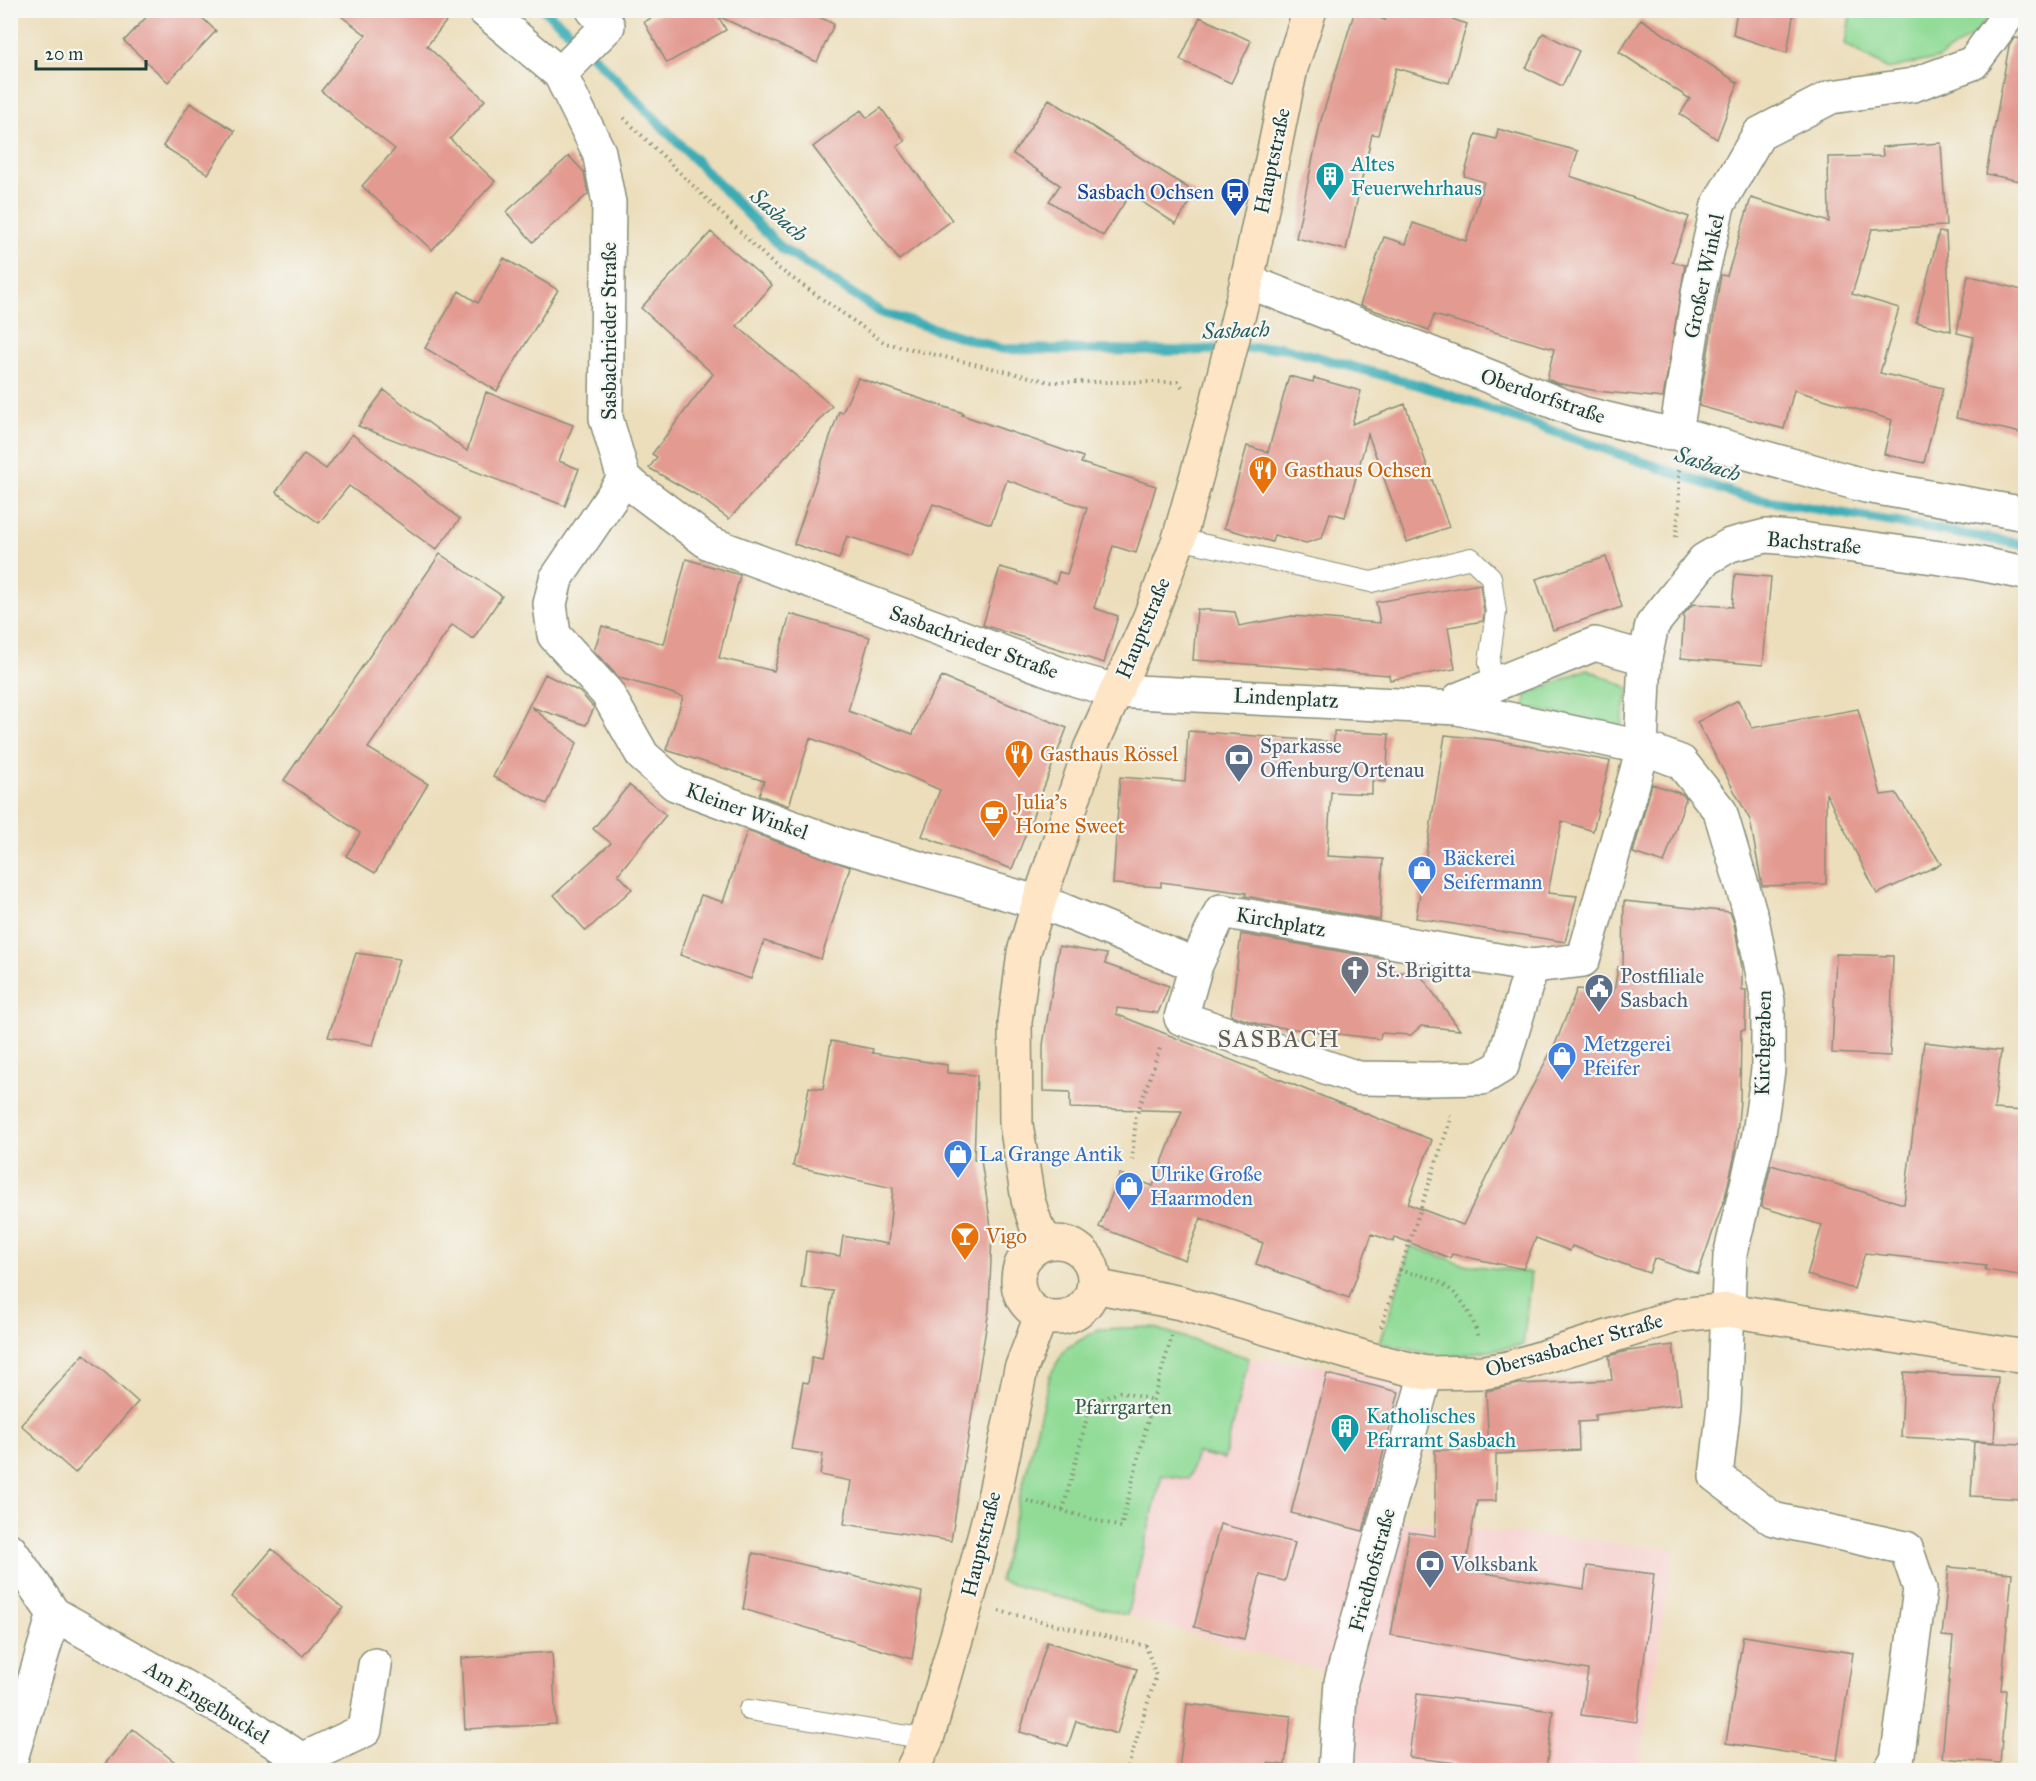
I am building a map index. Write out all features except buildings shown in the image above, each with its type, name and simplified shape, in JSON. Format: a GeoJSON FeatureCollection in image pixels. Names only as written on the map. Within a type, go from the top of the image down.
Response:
{"type":"FeatureCollection","features":[{"type":"Feature","properties":{"kind":"street","name":"Sasbachrieder Straße"},"geometry":{"type":"LineString","coordinates":[[484,10],[565,69],[599,152],[609,203],[606,418],[624,479],[709,543],[1077,680],[1116,691]]}},
{"type":"Feature","properties":{"kind":"street","name":"Hauptstraße"},"geometry":{"type":"LineString","coordinates":[[1046,1242],[1036,1225],[1028,1200],[1016,1124],[1015,1022],[1024,952],[1038,902],[1083,770],[1149,620],[1179,539],[1221,389],[1247,281],[1291,68],[1310,10]]}},
{"type":"Feature","properties":{"kind":"street","name":"Großer Winkel"},"geometry":{"type":"LineString","coordinates":[[1676,433],[1699,288],[1718,205],[1760,134],[1831,97],[1913,85],[1973,63],[2012,10]]}},
{"type":"Feature","properties":{"kind":"street"},"geometry":{"type":"LineString","coordinates":[[565,69],[597,22]]}},
{"type":"Feature","properties":{"kind":"street","name":"Oberdorfstraße"},"geometry":{"type":"LineString","coordinates":[[1247,281],[1582,413],[1661,432],[1676,433],[1866,486],[2025,514]]}},
{"type":"Feature","properties":{"kind":"street","name":"Kleiner Winkel"},"geometry":{"type":"LineString","coordinates":[[624,479],[556,579],[550,604],[554,635],[607,693],[643,756],[675,784],[840,845],[1038,902],[1196,965]]}},
{"type":"Feature","properties":{"kind":"street","name":"Bachstraße"},"geometry":{"type":"LineString","coordinates":[[1641,747],[1645,658],[1652,625],[1704,561],[1730,545],[1766,536],[1801,539],[1958,561],[2025,573]]}},
{"type":"Feature","properties":{"kind":"street"},"geometry":{"type":"LineString","coordinates":[[1457,708],[1459,699],[1595,644],[1645,658]]}},
{"type":"Feature","properties":{"kind":"street","name":"Lindenplatz"},"geometry":{"type":"LineString","coordinates":[[1116,691],[1457,708],[1641,747]]}},
{"type":"Feature","properties":{"kind":"street","name":"Kirchplatz"},"geometry":{"type":"LineString","coordinates":[[1181,1017],[1196,965],[1221,911],[1532,966],[1583,960],[1639,764],[1641,747]]}},
{"type":"Feature","properties":{"kind":"street","name":"Kirchgraben"},"geometry":{"type":"LineString","coordinates":[[1641,747],[1681,762],[1720,812],[1752,919],[1768,1001],[1766,1080],[1759,1134],[1730,1256],[1724,1406],[1716,1476],[1773,1519],[1906,1548],[1920,1589],[1897,1761],[1890,1770]]}},
{"type":"Feature","properties":{"kind":"street"},"geometry":{"type":"LineString","coordinates":[[1181,1017],[1358,1078],[1432,1080],[1482,1078],[1503,1066],[1532,966]]}},
{"type":"Feature","properties":{"kind":"street"},"geometry":{"type":"LineString","coordinates":[[1046,1242],[1065,1243],[1082,1251],[1090,1261],[1095,1273],[1095,1286],[1082,1309],[1059,1318],[1041,1316],[1025,1303],[1020,1292],[1018,1280],[1020,1267],[1034,1248],[1046,1242]]}},
{"type":"Feature","properties":{"kind":"street","name":"Obersasbacher Straße"},"geometry":{"type":"LineString","coordinates":[[1095,1286],[1182,1303],[1370,1359],[1426,1373],[1485,1372],[1508,1368],[1678,1315],[1728,1310],[2025,1357]]}},
{"type":"Feature","properties":{"kind":"street","name":"Hauptstraße"},"geometry":{"type":"LineString","coordinates":[[912,1770],[927,1739],[967,1603],[995,1493],[1021,1369],[1041,1316]]}},
{"type":"Feature","properties":{"kind":"street","name":"Friedhofstraße"},"geometry":{"type":"LineString","coordinates":[[1335,1770],[1341,1682],[1426,1373]]}},
{"type":"Feature","properties":{"kind":"street"},"geometry":{"type":"LineString","coordinates":[[10,1550],[54,1614],[10,1762]]}},
{"type":"Feature","properties":{"kind":"street","name":"Am Engelbuckel"},"geometry":{"type":"LineString","coordinates":[[54,1614],[234,1715],[302,1760],[365,1730],[375,1665]]}},
{"type":"Feature","properties":{"kind":"lane"},"geometry":{"type":"LineString","coordinates":[[1179,539],[1371,582],[1471,558],[1491,577],[1496,612],[1489,662],[1494,685]]}},
{"type":"Feature","properties":{"kind":"lane"},"geometry":{"type":"LineString","coordinates":[[748,1710],[927,1739]]}},
{"type":"Feature","properties":{"kind":"path"},"geometry":{"type":"LineString","coordinates":[[616,111],[776,266],[885,343],[1051,382],[1178,382],[1180,386]]}},
{"type":"Feature","properties":{"kind":"path"},"geometry":{"type":"LineString","coordinates":[[1679,469],[1679,508]]}},
{"type":"Feature","properties":{"kind":"path"},"geometry":{"type":"LineString","coordinates":[[1132,1160],[1136,1117],[1165,1032],[1181,1017]]}},
{"type":"Feature","properties":{"kind":"path"},"geometry":{"type":"LineString","coordinates":[[1370,1359],[1450,1118],[1432,1080]]}},
{"type":"Feature","properties":{"kind":"path"},"geometry":{"type":"LineString","coordinates":[[1399,1270],[1436,1281],[1459,1298],[1475,1321],[1485,1372]]}},
{"type":"Feature","properties":{"kind":"path"},"geometry":{"type":"LineString","coordinates":[[995,1493],[1121,1527],[1153,1400],[1182,1303]]}},
{"type":"Feature","properties":{"kind":"path"},"geometry":{"type":"LineString","coordinates":[[1064,1510],[1088,1414],[1100,1400],[1120,1392],[1153,1400]]}},
{"type":"Feature","properties":{"kind":"path"},"geometry":{"type":"LineString","coordinates":[[967,1603],[1146,1646],[1156,1676],[1127,1770]]}},
{"type":"Feature","properties":{"kind":"shaded area"},"geometry":{"type":"Polygon","coordinates":[[[1249,1358],[1430,1378],[1395,1521],[1674,1549],[1639,1770],[1322,1770],[1330,1673],[1127,1615],[1162,1475],[1197,1453],[1224,1459],[1249,1358]]]}},
{"type":"Feature","properties":{"kind":"green space"},"geometry":{"type":"Polygon","coordinates":[[[1851,11],[1994,11],[1973,35],[1939,58],[1888,69],[1845,44],[1851,11]]]}},
{"type":"Feature","properties":{"kind":"green space"},"geometry":{"type":"Polygon","coordinates":[[[1587,669],[1629,688],[1621,726],[1525,708],[1526,695],[1587,669]]]}},
{"type":"Feature","properties":{"kind":"green space"},"geometry":{"type":"Polygon","coordinates":[[[1411,1246],[1463,1264],[1531,1273],[1523,1345],[1444,1357],[1380,1343],[1411,1246]]]}},
{"type":"Feature","properties":{"kind":"green space","name":"Pfarrgarten"},"geometry":{"type":"Polygon","coordinates":[[[1152,1327],[1249,1358],[1224,1459],[1197,1453],[1189,1479],[1162,1475],[1127,1615],[999,1581],[1050,1375],[1065,1349],[1099,1329],[1152,1327]]]}},
{"type":"Feature","properties":{"kind":"waterway","name":"Sasbach"},"geometry":{"type":"LineString","coordinates":[[544,10],[571,33],[780,247],[882,313],[1002,349],[1177,351],[1281,347],[1422,386],[1741,496],[2026,545]]}},
{"type":"Feature","properties":{"kind":"place","name":"Altes Feuerwehrhaus"},"geometry":{"type":"Point","coordinates":[1330,202]}},
{"type":"Feature","properties":{"kind":"place","name":"Sasbach Ochsen"},"geometry":{"type":"Point","coordinates":[1235,218]}},
{"type":"Feature","properties":{"kind":"place","name":"Gasthaus Ochsen"},"geometry":{"type":"Point","coordinates":[1263,496]}},
{"type":"Feature","properties":{"kind":"place","name":"Gasthaus Rössel"},"geometry":{"type":"Point","coordinates":[1019,780]}},
{"type":"Feature","properties":{"kind":"place","name":"Sparkasse Offenburg/Ortenau"},"geometry":{"type":"Point","coordinates":[1239,784]}},
{"type":"Feature","properties":{"kind":"place","name":"Julia's Home Sweet"},"geometry":{"type":"Point","coordinates":[994,840]}},
{"type":"Feature","properties":{"kind":"place","name":"Bäckerei Seifermann"},"geometry":{"type":"Point","coordinates":[1422,896]}},
{"type":"Feature","properties":{"kind":"place","name":"St. Brigitta"},"geometry":{"type":"Point","coordinates":[1355,996]}},
{"type":"Feature","properties":{"kind":"place","name":"Postfiliale Sasbach"},"geometry":{"type":"Point","coordinates":[1599,1014]}},
{"type":"Feature","properties":{"kind":"place","name":"Metzgerei Pfeifer"},"geometry":{"type":"Point","coordinates":[1562,1082]}},
{"type":"Feature","properties":{"kind":"place","name":"La Grange Antik"},"geometry":{"type":"Point","coordinates":[958,1180]}},
{"type":"Feature","properties":{"kind":"place","name":"Ulrike Große Haarmoden"},"geometry":{"type":"Point","coordinates":[1129,1212]}},
{"type":"Feature","properties":{"kind":"place","name":"Vigo"},"geometry":{"type":"Point","coordinates":[965,1262]}},
{"type":"Feature","properties":{"kind":"place","name":"Katholisches Pfarramt Sasbach"},"geometry":{"type":"Point","coordinates":[1345,1454]}},
{"type":"Feature","properties":{"kind":"place","name":"Volksbank"},"geometry":{"type":"Point","coordinates":[1430,1590]}},
{"type":"Feature","properties":{"kind":"district","name":"SASBACH"},"geometry":{"type":"Point","coordinates":[1279,1039]}}]}
